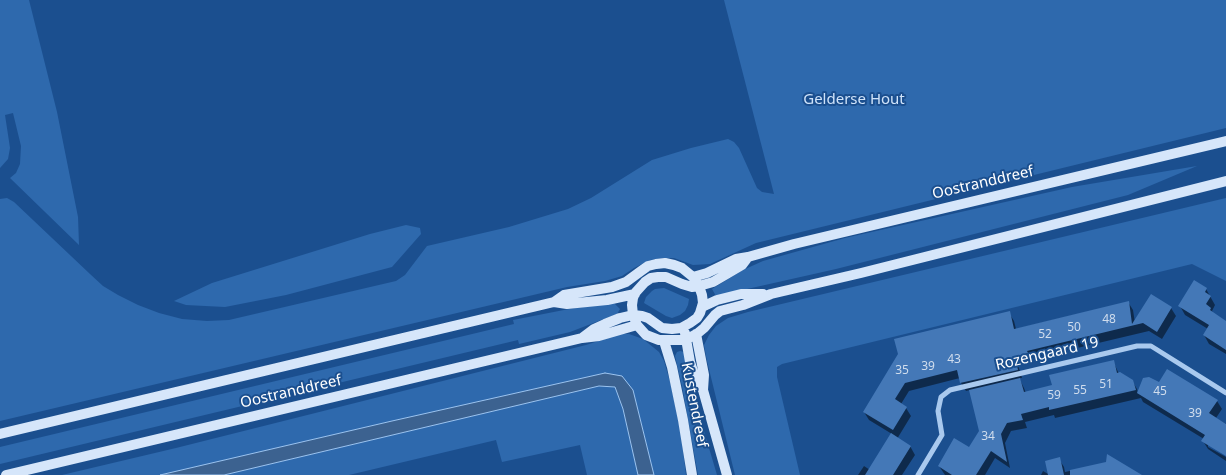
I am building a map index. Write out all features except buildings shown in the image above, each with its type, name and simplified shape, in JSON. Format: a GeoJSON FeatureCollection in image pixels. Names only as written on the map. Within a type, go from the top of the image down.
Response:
{"type":"FeatureCollection","features":[{"type":"Feature","properties":{"kind":"main road","name":"Oostranddreef"},"geometry":{"type":"LineString","coordinates":[[0,434],[554,302],[564,295],[612,287],[626,282],[648,266],[665,263],[674,264],[693,276],[707,273],[736,259],[794,244],[1226,141]]}},
{"type":"Feature","properties":{"kind":"main road"},"geometry":{"type":"LineString","coordinates":[[699,286],[682,284],[666,277],[652,278],[645,282],[635,294],[632,305],[637,325],[646,335],[659,340],[675,341],[686,339],[704,328],[720,312],[772,294],[1226,181]]}},
{"type":"Feature","properties":{"kind":"main road","name":"Oostranddreef"},"geometry":{"type":"LineString","coordinates":[[699,286],[713,282],[742,265],[748,257]]}},
{"type":"Feature","properties":{"kind":"main road"},"geometry":{"type":"LineString","coordinates":[[633,315],[648,318],[662,328],[672,329],[690,324],[700,312],[703,303],[702,294],[693,276]]}},
{"type":"Feature","properties":{"kind":"main road","name":"Oostranddreef"},"geometry":{"type":"LineString","coordinates":[[554,302],[567,304],[607,300],[635,294]]}},
{"type":"Feature","properties":{"kind":"main road"},"geometry":{"type":"LineString","coordinates":[[702,307],[717,300],[741,294],[772,294]]}},
{"type":"Feature","properties":{"kind":"main road","name":"Oostranddreef"},"geometry":{"type":"LineString","coordinates":[[582,338],[605,324],[633,315]]}},
{"type":"Feature","properties":{"kind":"main road","name":"Oostranddreef"},"geometry":{"type":"LineString","coordinates":[[6,475],[582,338],[599,336],[637,325]]}},
{"type":"Feature","properties":{"kind":"main road","name":"Kustendreef"},"geometry":{"type":"LineString","coordinates":[[684,326],[694,378],[703,390]]}},
{"type":"Feature","properties":{"kind":"main road","name":"Kustendreef"},"geometry":{"type":"LineString","coordinates":[[696,334],[704,375],[703,390],[727,475]]}},
{"type":"Feature","properties":{"kind":"main road","name":"Kustendreef"},"geometry":{"type":"LineString","coordinates":[[664,341],[672,367],[692,475]]}},
{"type":"Feature","properties":{"kind":"street","name":"Rozengaard 19"},"geometry":{"type":"LineString","coordinates":[[918,475],[942,436],[938,411],[941,397],[950,390],[1137,346],[1151,346],[1226,393]]}},
{"type":"Feature","properties":{"kind":"green space"},"geometry":{"type":"Polygon","coordinates":[[[0,0],[29,0],[57,112],[78,217],[79,245],[10,178],[16,173],[20,164],[21,146],[13,113],[5,115],[10,148],[8,159],[0,168],[0,0]]]}},
{"type":"Feature","properties":{"kind":"green space","name":"Gelderse Hout"},"geometry":{"type":"Polygon","coordinates":[[[724,0],[1226,0],[1226,128],[756,243],[710,264],[693,265],[674,258],[650,260],[622,276],[605,281],[567,287],[0,421],[0,199],[7,198],[14,202],[103,286],[118,295],[159,313],[182,319],[207,321],[229,320],[396,281],[405,275],[427,246],[509,227],[568,209],[591,198],[652,160],[728,139],[739,148],[757,188],[762,192],[774,194],[724,0]]]}},
{"type":"Feature","properties":{"kind":"green space"},"geometry":{"type":"Polygon","coordinates":[[[1197,166],[1128,195],[836,269],[716,296],[712,289],[743,270],[763,261],[845,238],[1072,187],[1197,166]]]}},
{"type":"Feature","properties":{"kind":"green space"},"geometry":{"type":"Polygon","coordinates":[[[1226,198],[1226,281],[1192,264],[782,364],[777,367],[777,377],[800,475],[735,475],[704,345],[716,326],[728,318],[1226,198]]]}},
{"type":"Feature","properties":{"kind":"green space"},"geometry":{"type":"Polygon","coordinates":[[[406,225],[420,228],[421,234],[392,267],[286,295],[225,307],[186,305],[174,301],[212,283],[370,234],[406,225]]]}},
{"type":"Feature","properties":{"kind":"green space"},"geometry":{"type":"Polygon","coordinates":[[[664,288],[689,299],[685,311],[680,315],[672,318],[666,316],[644,303],[646,297],[652,291],[664,288]]]}},
{"type":"Feature","properties":{"kind":"green space"},"geometry":{"type":"Polygon","coordinates":[[[614,303],[620,309],[617,314],[570,332],[519,344],[518,340],[0,464],[0,447],[514,324],[513,320],[569,309],[614,303]]]}},
{"type":"Feature","properties":{"kind":"green space"},"geometry":{"type":"Polygon","coordinates":[[[620,334],[629,334],[643,339],[659,352],[664,361],[681,434],[686,475],[654,475],[633,390],[605,373],[161,475],[62,475],[586,345],[620,334]]]}},
{"type":"Feature","properties":{"kind":"green space"},"geometry":{"type":"Polygon","coordinates":[[[680,351],[684,352],[717,475],[698,475],[675,356],[680,351]]]}},
{"type":"Feature","properties":{"kind":"green space"},"geometry":{"type":"Polygon","coordinates":[[[599,386],[615,387],[623,409],[638,475],[587,475],[580,445],[502,462],[496,440],[349,475],[224,475],[599,386]]]}},
{"type":"Feature","properties":{"kind":"shaded area"},"geometry":{"type":"Polygon","coordinates":[[[605,373],[622,376],[633,390],[654,475],[638,475],[623,409],[615,387],[599,386],[224,475],[160,475],[392,421],[605,373]]]}}]}
